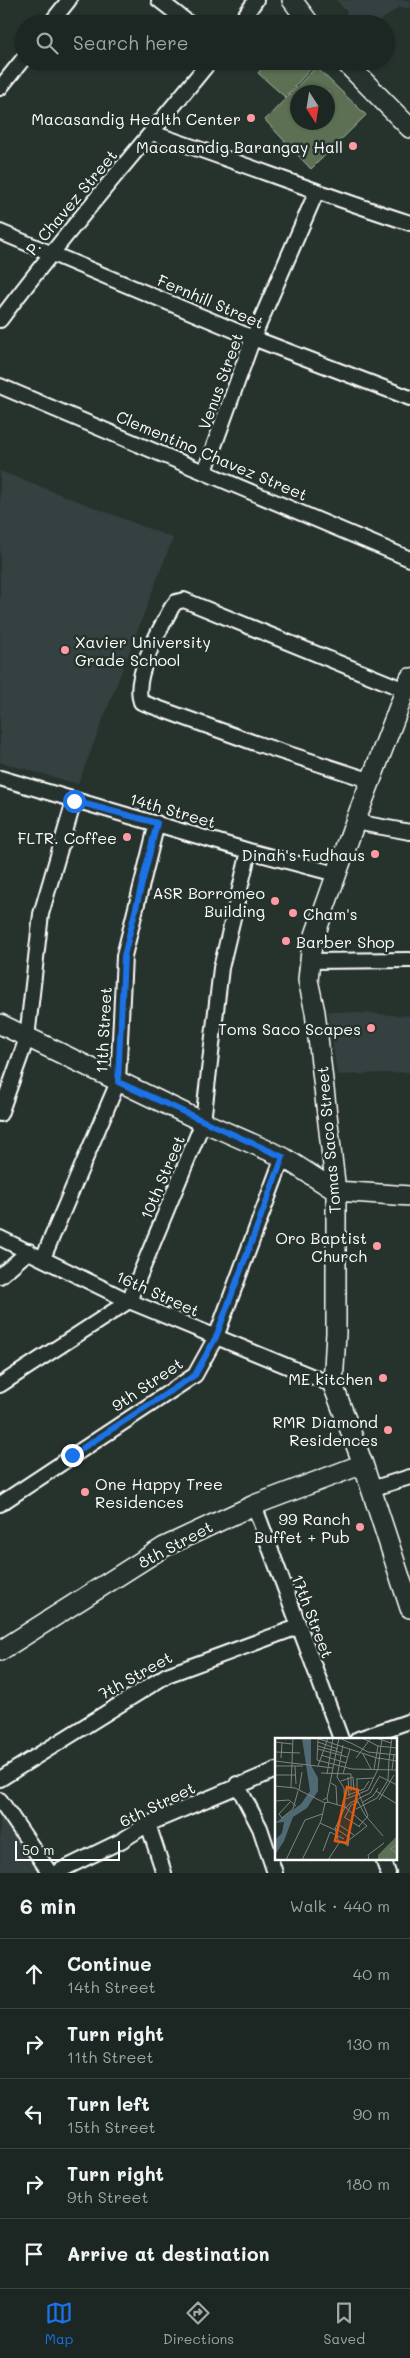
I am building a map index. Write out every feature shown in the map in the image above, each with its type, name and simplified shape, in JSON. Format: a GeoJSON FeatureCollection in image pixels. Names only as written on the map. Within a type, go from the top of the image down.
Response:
{"type":"FeatureCollection","features":[{"type":"Feature","properties":{"kind":"street"},"geometry":{"type":"LineString","coordinates":[[57,15],[69,0]]}},
{"type":"Feature","properties":{"kind":"street"},"geometry":{"type":"LineString","coordinates":[[159,0],[178,15]]}},
{"type":"Feature","properties":{"kind":"street"},"geometry":{"type":"LineString","coordinates":[[245,15],[256,0]]}},
{"type":"Feature","properties":{"kind":"street"},"geometry":{"type":"LineString","coordinates":[[292,0],[303,15]]}},
{"type":"Feature","properties":{"kind":"street"},"geometry":{"type":"LineString","coordinates":[[0,88],[15,69]]}},
{"type":"Feature","properties":{"kind":"street","name":"P. Chavez Street"},"geometry":{"type":"LineString","coordinates":[[0,320],[50,253],[203,70]]}},
{"type":"Feature","properties":{"kind":"street"},"geometry":{"type":"LineString","coordinates":[[353,70],[410,128]]}},
{"type":"Feature","properties":{"kind":"street"},"geometry":{"type":"LineString","coordinates":[[152,133],[238,162],[316,193],[410,223]]}},
{"type":"Feature","properties":{"kind":"street","name":"Venus Street"},"geometry":{"type":"LineString","coordinates":[[206,471],[253,338],[316,193]]}},
{"type":"Feature","properties":{"kind":"street","name":"Fernhill Street"},"geometry":{"type":"LineString","coordinates":[[0,232],[253,338],[410,398]]}},
{"type":"Feature","properties":{"kind":"street","name":"Clementino Chavez Street"},"geometry":{"type":"LineString","coordinates":[[0,386],[206,471],[410,559]]}},
{"type":"Feature","properties":{"kind":"street"},"geometry":{"type":"LineString","coordinates":[[372,781],[255,743],[141,702],[138,686],[148,659],[172,607],[176,602],[184,600],[408,684]]}},
{"type":"Feature","properties":{"kind":"street","name":"Tomas Saco Street"},"geometry":{"type":"LineString","coordinates":[[408,684],[355,822],[315,935],[309,960],[308,980],[315,1012],[336,1191],[336,1333],[333,1385],[372,1489],[410,1608]]}},
{"type":"Feature","properties":{"kind":"street","name":"14th Street"},"geometry":{"type":"LineString","coordinates":[[0,778],[74,801],[336,874]]}},
{"type":"Feature","properties":{"kind":"street"},"geometry":{"type":"LineString","coordinates":[[0,1114],[27,1038],[41,914],[74,801]]}},
{"type":"Feature","properties":{"kind":"street"},"geometry":{"type":"LineString","coordinates":[[355,822],[410,832]]}},
{"type":"Feature","properties":{"kind":"street","name":"11th Street"},"geometry":{"type":"LineString","coordinates":[[43,1258],[118,1082],[124,956],[157,823]]}},
{"type":"Feature","properties":{"kind":"street","name":"10th Street"},"geometry":{"type":"LineString","coordinates":[[129,1301],[203,1122],[221,968],[249,851]]}},
{"type":"Feature","properties":{"kind":"street"},"geometry":{"type":"LineString","coordinates":[[309,960],[410,960]]}},
{"type":"Feature","properties":{"kind":"street"},"geometry":{"type":"LineString","coordinates":[[0,1024],[203,1122],[283,1157],[336,1191],[410,1196]]}},
{"type":"Feature","properties":{"kind":"street","name":"9th Street"},"geometry":{"type":"LineString","coordinates":[[0,1504],[195,1375],[216,1337],[283,1157]]}},
{"type":"Feature","properties":{"kind":"street","name":"16th Street"},"geometry":{"type":"LineString","coordinates":[[0,1238],[129,1301],[333,1385]]}},
{"type":"Feature","properties":{"kind":"street"},"geometry":{"type":"LineString","coordinates":[[0,1276],[29,1252]]}},
{"type":"Feature","properties":{"kind":"street"},"geometry":{"type":"LineString","coordinates":[[0,1385],[129,1301]]}},
{"type":"Feature","properties":{"kind":"street","name":"8th Street"},"geometry":{"type":"LineString","coordinates":[[0,1652],[164,1547],[254,1505],[363,1464]]}},
{"type":"Feature","properties":{"kind":"street"},"geometry":{"type":"LineString","coordinates":[[372,1489],[410,1477]]}},
{"type":"Feature","properties":{"kind":"street","name":"17th Street"},"geometry":{"type":"LineString","coordinates":[[254,1505],[298,1627],[342,1738]]}},
{"type":"Feature","properties":{"kind":"street","name":"7th Street"},"geometry":{"type":"LineString","coordinates":[[0,1779],[167,1674],[298,1627]]}},
{"type":"Feature","properties":{"kind":"street"},"geometry":{"type":"LineString","coordinates":[[361,1738],[410,1722]]}},
{"type":"Feature","properties":{"kind":"street","name":"6th Street"},"geometry":{"type":"LineString","coordinates":[[55,1873],[121,1841],[148,1824],[238,1784],[275,1770]]}},
{"type":"Feature","properties":{"kind":"street"},"geometry":{"type":"LineString","coordinates":[[238,1784],[260,1828],[275,1873]]}},
{"type":"Feature","properties":{"kind":"street"},"geometry":{"type":"LineString","coordinates":[[0,1800],[50,1873]]}},
{"type":"Feature","properties":{"kind":"street"},"geometry":{"type":"LineString","coordinates":[[148,1824],[164,1873]]}},
{"type":"Feature","properties":{"kind":"street"},"geometry":{"type":"LineString","coordinates":[[383,1860],[388,1873]]}},
{"type":"Feature","properties":{"kind":"shaded area"},"geometry":{"type":"Polygon","coordinates":[[[336,0],[410,0],[410,8],[399,7],[388,15],[344,15],[347,12],[336,0]]]}},
{"type":"Feature","properties":{"kind":"shaded area","name":"Xavier University Grade School"},"geometry":{"type":"Polygon","coordinates":[[[0,471],[173,538],[78,784],[0,762],[0,471]]]}},
{"type":"Feature","properties":{"kind":"shaded area"},"geometry":{"type":"Polygon","coordinates":[[[328,1011],[410,1016],[410,1072],[337,1075],[328,1011]]]}},
{"type":"Feature","properties":{"kind":"shaded area"},"geometry":{"type":"Polygon","coordinates":[[[0,1812],[7,1822],[38,1873],[0,1873],[0,1812]]]}},
{"type":"Feature","properties":{"kind":"green space"},"geometry":{"type":"Polygon","coordinates":[[[260,70],[310,70],[296,85],[290,85],[290,92],[285,97],[258,73],[260,70]]]}},
{"type":"Feature","properties":{"kind":"green space"},"geometry":{"type":"Polygon","coordinates":[[[313,70],[319,70],[335,85],[299,85],[313,70]]]}},
{"type":"Feature","properties":{"kind":"green space"},"geometry":{"type":"Polygon","coordinates":[[[335,85],[366,115],[311,169],[265,120],[290,94],[290,130],[335,130],[335,85]]]}},
{"type":"Feature","properties":{"kind":"place","name":"Macasandig Health Center"},"geometry":{"type":"Point","coordinates":[251,118]}},
{"type":"Feature","properties":{"kind":"place","name":"Macasandig Barangay Hall"},"geometry":{"type":"Point","coordinates":[353,146]}},
{"type":"Feature","properties":{"kind":"place","name":"Xavier University Grade School"},"geometry":{"type":"Point","coordinates":[65,650]}},
{"type":"Feature","properties":{"kind":"place","name":"FLTR. Coffee"},"geometry":{"type":"Point","coordinates":[127,837]}},
{"type":"Feature","properties":{"kind":"place","name":"Dinah's Fudhaus"},"geometry":{"type":"Point","coordinates":[375,854]}},
{"type":"Feature","properties":{"kind":"place","name":"ASR Borromeo Building"},"geometry":{"type":"Point","coordinates":[275,901]}},
{"type":"Feature","properties":{"kind":"place","name":"Cham's"},"geometry":{"type":"Point","coordinates":[293,913]}},
{"type":"Feature","properties":{"kind":"place","name":"Barber Shop"},"geometry":{"type":"Point","coordinates":[286,941]}},
{"type":"Feature","properties":{"kind":"place","name":"Toms Saco Scapes"},"geometry":{"type":"Point","coordinates":[371,1028]}},
{"type":"Feature","properties":{"kind":"place","name":"Oro Baptist Church"},"geometry":{"type":"Point","coordinates":[377,1246]}},
{"type":"Feature","properties":{"kind":"place","name":"ME kitchen"},"geometry":{"type":"Point","coordinates":[383,1378]}},
{"type":"Feature","properties":{"kind":"place","name":"RMR Diamond Residences"},"geometry":{"type":"Point","coordinates":[388,1430]}},
{"type":"Feature","properties":{"kind":"place","name":"One Happy Tree Residences"},"geometry":{"type":"Point","coordinates":[85,1492]}},
{"type":"Feature","properties":{"kind":"place","name":"99 Ranch Buffet + Pub"},"geometry":{"type":"Point","coordinates":[360,1527]}},
{"type":"Feature","properties":{"kind":"route"},"geometry":{"type":"LineString","coordinates":[[72,1455],[195,1375],[216,1337],[283,1157],[118,1082],[124,956],[157,823],[74,801]]}}]}
